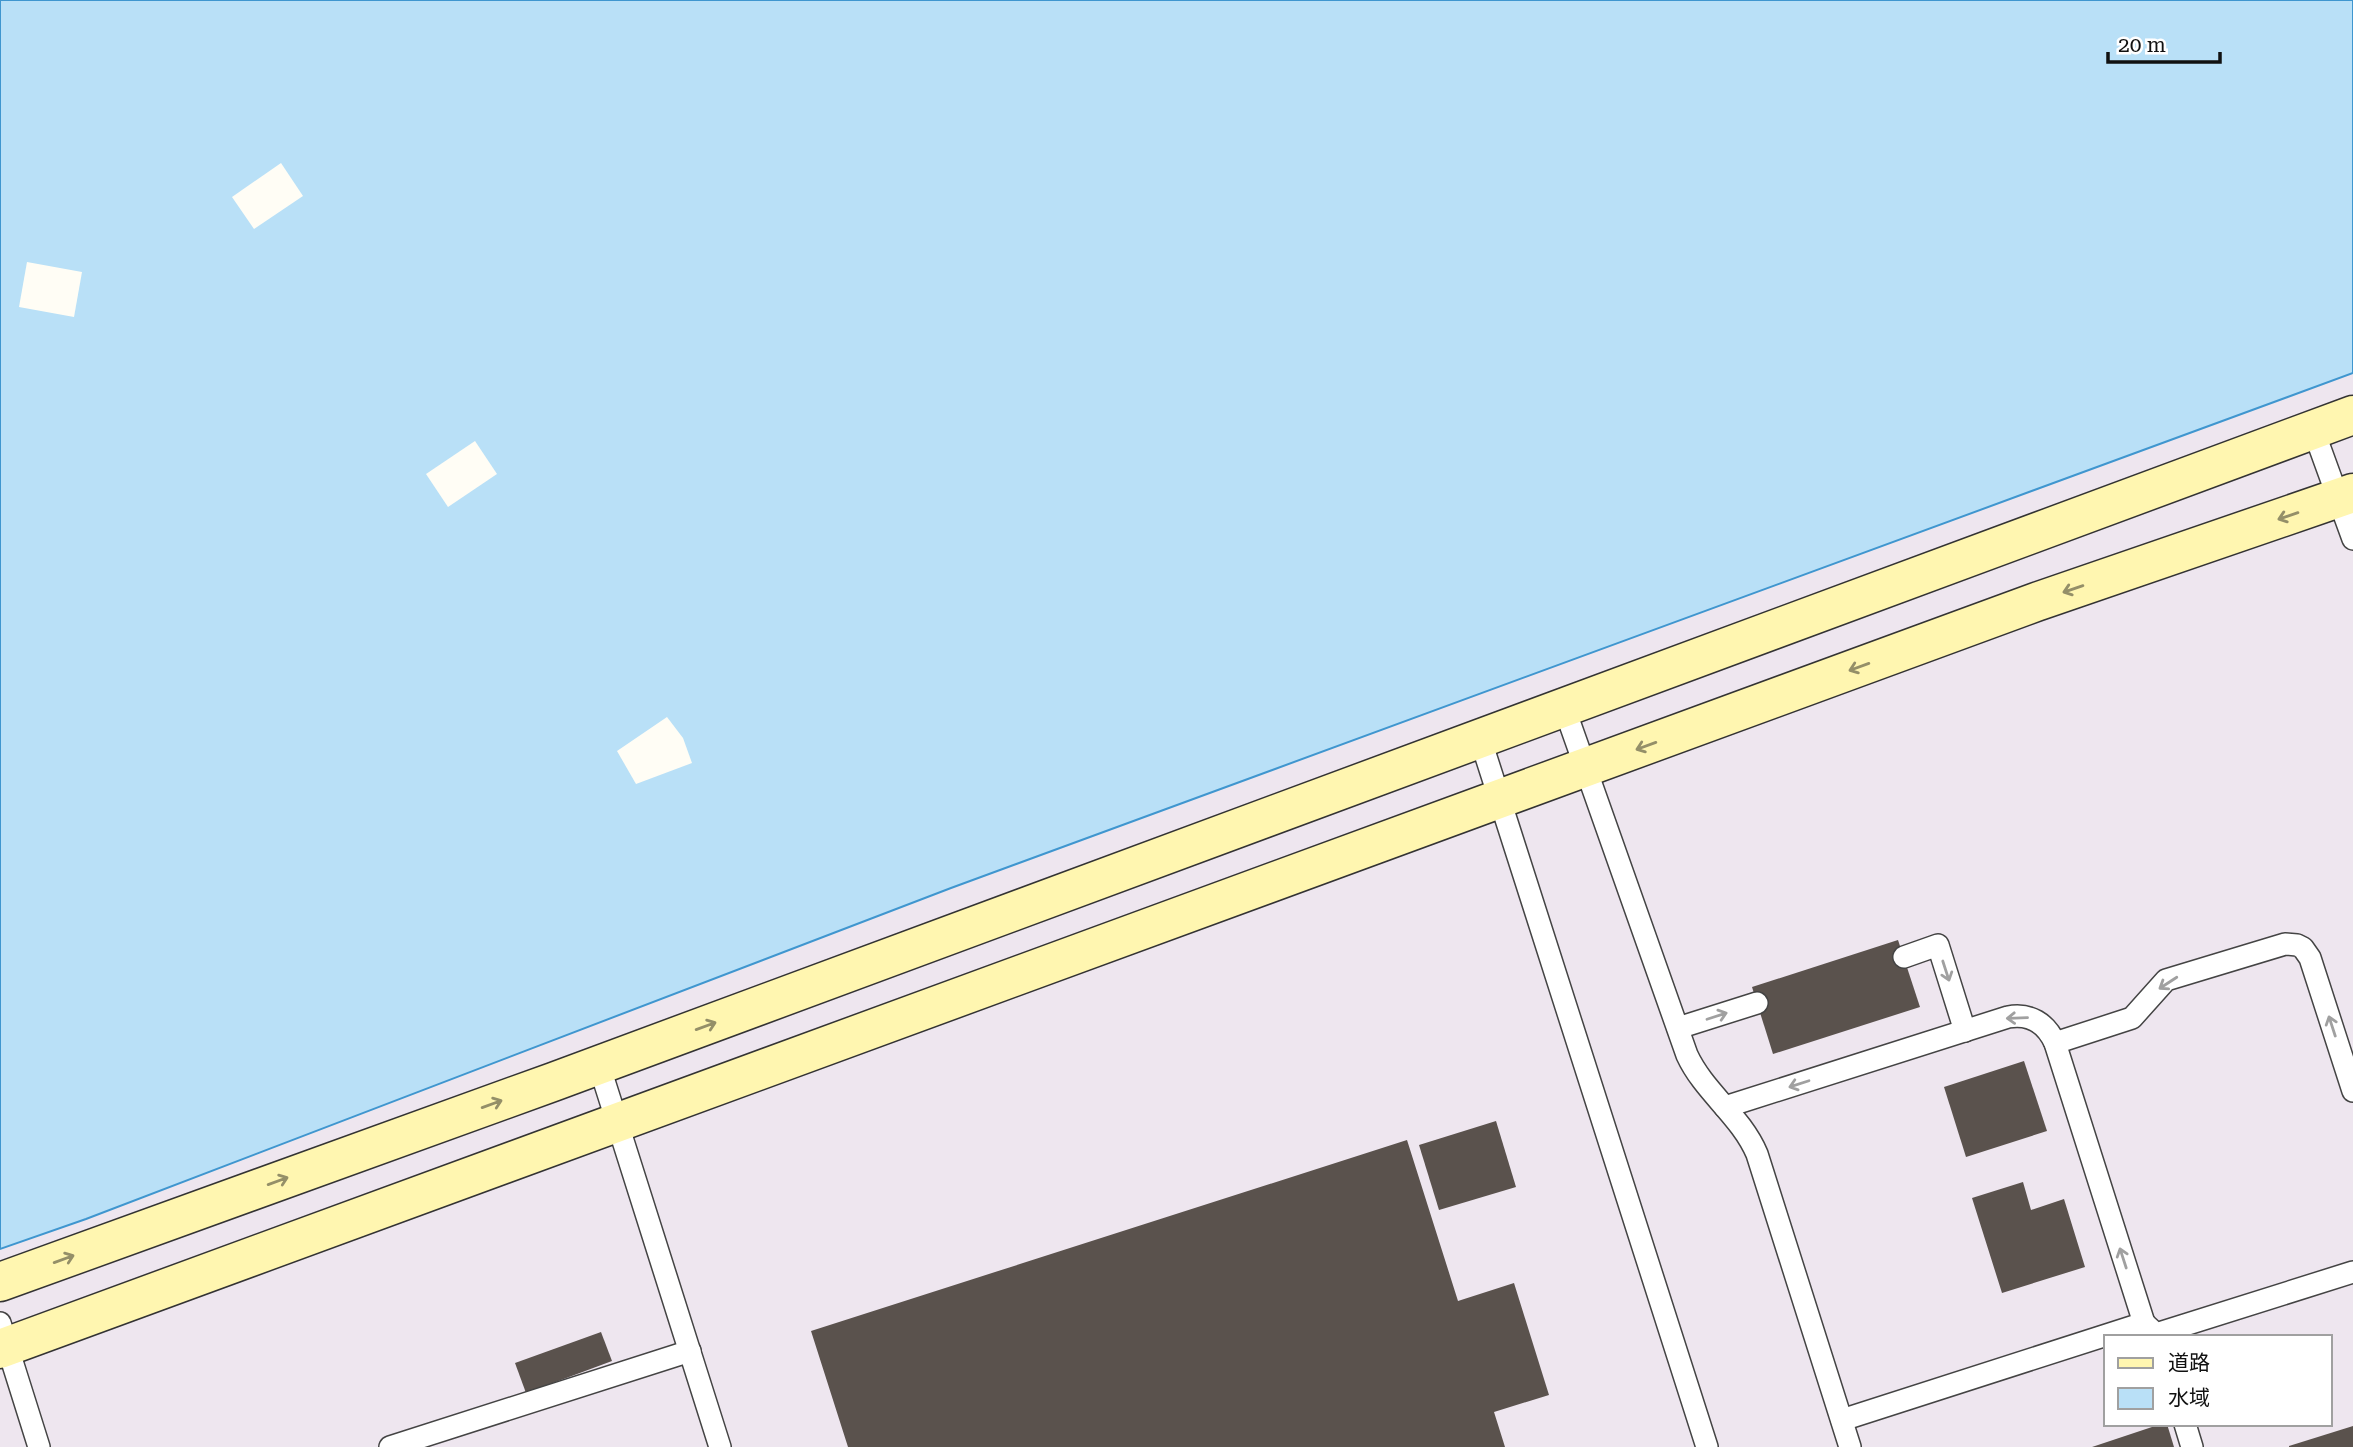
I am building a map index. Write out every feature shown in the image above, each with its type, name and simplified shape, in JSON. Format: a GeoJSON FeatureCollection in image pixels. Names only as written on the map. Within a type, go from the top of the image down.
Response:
{"type":"FeatureCollection","features":[{"type":"Feature","properties":{"kind":"street"},"geometry":{"type":"LineString","coordinates":[[0,1282],[599,1065],[2353,415]]}},
{"type":"Feature","properties":{"kind":"street"},"geometry":{"type":"LineString","coordinates":[[3,1340],[617,1124],[2036,602],[2346,496]]}},
{"type":"Feature","properties":{"kind":"lane"},"geometry":{"type":"LineString","coordinates":[[2313,429],[2346,496],[2353,539]]}},
{"type":"Feature","properties":{"kind":"lane"},"geometry":{"type":"LineString","coordinates":[[1564,707],[1691,1064],[1746,1134],[1757,1154],[1850,1447]]}},
{"type":"Feature","properties":{"kind":"lane"},"geometry":{"type":"LineString","coordinates":[[1480,738],[1707,1447]]}},
{"type":"Feature","properties":{"kind":"lane"},"geometry":{"type":"LineString","coordinates":[[2055,1043],[2132,1018],[2166,980],[2273,946],[2291,943],[2303,948],[2310,958],[2353,1091]]}},
{"type":"Feature","properties":{"kind":"lane"},"geometry":{"type":"LineString","coordinates":[[1904,957],[1938,945],[1965,1031]]}},
{"type":"Feature","properties":{"kind":"lane"},"geometry":{"type":"LineString","coordinates":[[1678,1028],[1757,1003]]}},
{"type":"Feature","properties":{"kind":"lane"},"geometry":{"type":"LineString","coordinates":[[1725,1107],[2008,1017],[2029,1017],[2047,1030],[2055,1043],[2152,1332],[2353,1272]]}},
{"type":"Feature","properties":{"kind":"lane"},"geometry":{"type":"LineString","coordinates":[[599,1065],[720,1447]]}},
{"type":"Feature","properties":{"kind":"lane"},"geometry":{"type":"LineString","coordinates":[[3,1340],[40,1447]]}},
{"type":"Feature","properties":{"kind":"lane"},"geometry":{"type":"LineString","coordinates":[[1842,1420],[2104,1346]]}},
{"type":"Feature","properties":{"kind":"lane"},"geometry":{"type":"LineString","coordinates":[[390,1447],[690,1351]]}},
{"type":"Feature","properties":{"kind":"lane"},"geometry":{"type":"LineString","coordinates":[[2186,1426],[2192,1447]]}},
{"type":"Feature","properties":{"kind":"shaded area"},"geometry":{"type":"Polygon","coordinates":[[[2353,373],[2353,1447],[0,1447],[0,1249],[86,1219],[951,888],[2353,373]]]}},
{"type":"Feature","properties":{"kind":"water"},"geometry":{"type":"Polygon","coordinates":[[[0,0],[2353,0],[2353,373],[951,888],[86,1219],[0,1249],[0,0]]]}},
{"type":"Feature","properties":{"kind":"pier"},"geometry":{"type":"Polygon","coordinates":[[[281,163],[303,196],[254,229],[232,197],[281,163]]]}},
{"type":"Feature","properties":{"kind":"pier"},"geometry":{"type":"Polygon","coordinates":[[[27,262],[82,272],[74,317],[19,307],[27,262]]]}},
{"type":"Feature","properties":{"kind":"pier"},"geometry":{"type":"Polygon","coordinates":[[[475,441],[497,474],[448,507],[426,474],[475,441]]]}},
{"type":"Feature","properties":{"kind":"pier"},"geometry":{"type":"Polygon","coordinates":[[[667,717],[683,738],[692,763],[636,784],[617,751],[667,717]]]}},
{"type":"Feature","properties":{"kind":"building"},"geometry":{"type":"Polygon","coordinates":[[[1898,940],[1920,1007],[1773,1054],[1752,987],[1898,940]]]}},
{"type":"Feature","properties":{"kind":"building"},"geometry":{"type":"Polygon","coordinates":[[[2024,1061],[2047,1131],[1966,1157],[1944,1087],[2024,1061]]]}},
{"type":"Feature","properties":{"kind":"building"},"geometry":{"type":"Polygon","coordinates":[[[1496,1121],[1516,1187],[1439,1210],[1419,1145],[1496,1121]]]}},
{"type":"Feature","properties":{"kind":"building"},"geometry":{"type":"Polygon","coordinates":[[[1407,1140],[1458,1301],[1514,1283],[1549,1395],[1494,1412],[1505,1447],[848,1447],[811,1331],[1407,1140]]]}},
{"type":"Feature","properties":{"kind":"building"},"geometry":{"type":"Polygon","coordinates":[[[2023,1182],[2031,1210],[2064,1199],[2085,1267],[2002,1293],[1972,1198],[2023,1182]]]}},
{"type":"Feature","properties":{"kind":"building"},"geometry":{"type":"Polygon","coordinates":[[[601,1332],[612,1361],[526,1393],[515,1363],[601,1332]]]}},
{"type":"Feature","properties":{"kind":"building"},"geometry":{"type":"Polygon","coordinates":[[[2155,1426],[2168,1426],[2174,1447],[2092,1447],[2155,1426]]]}},
{"type":"Feature","properties":{"kind":"building"},"geometry":{"type":"Polygon","coordinates":[[[2353,1426],[2353,1447],[2289,1447],[2289,1446],[2353,1426]]]}}]}
